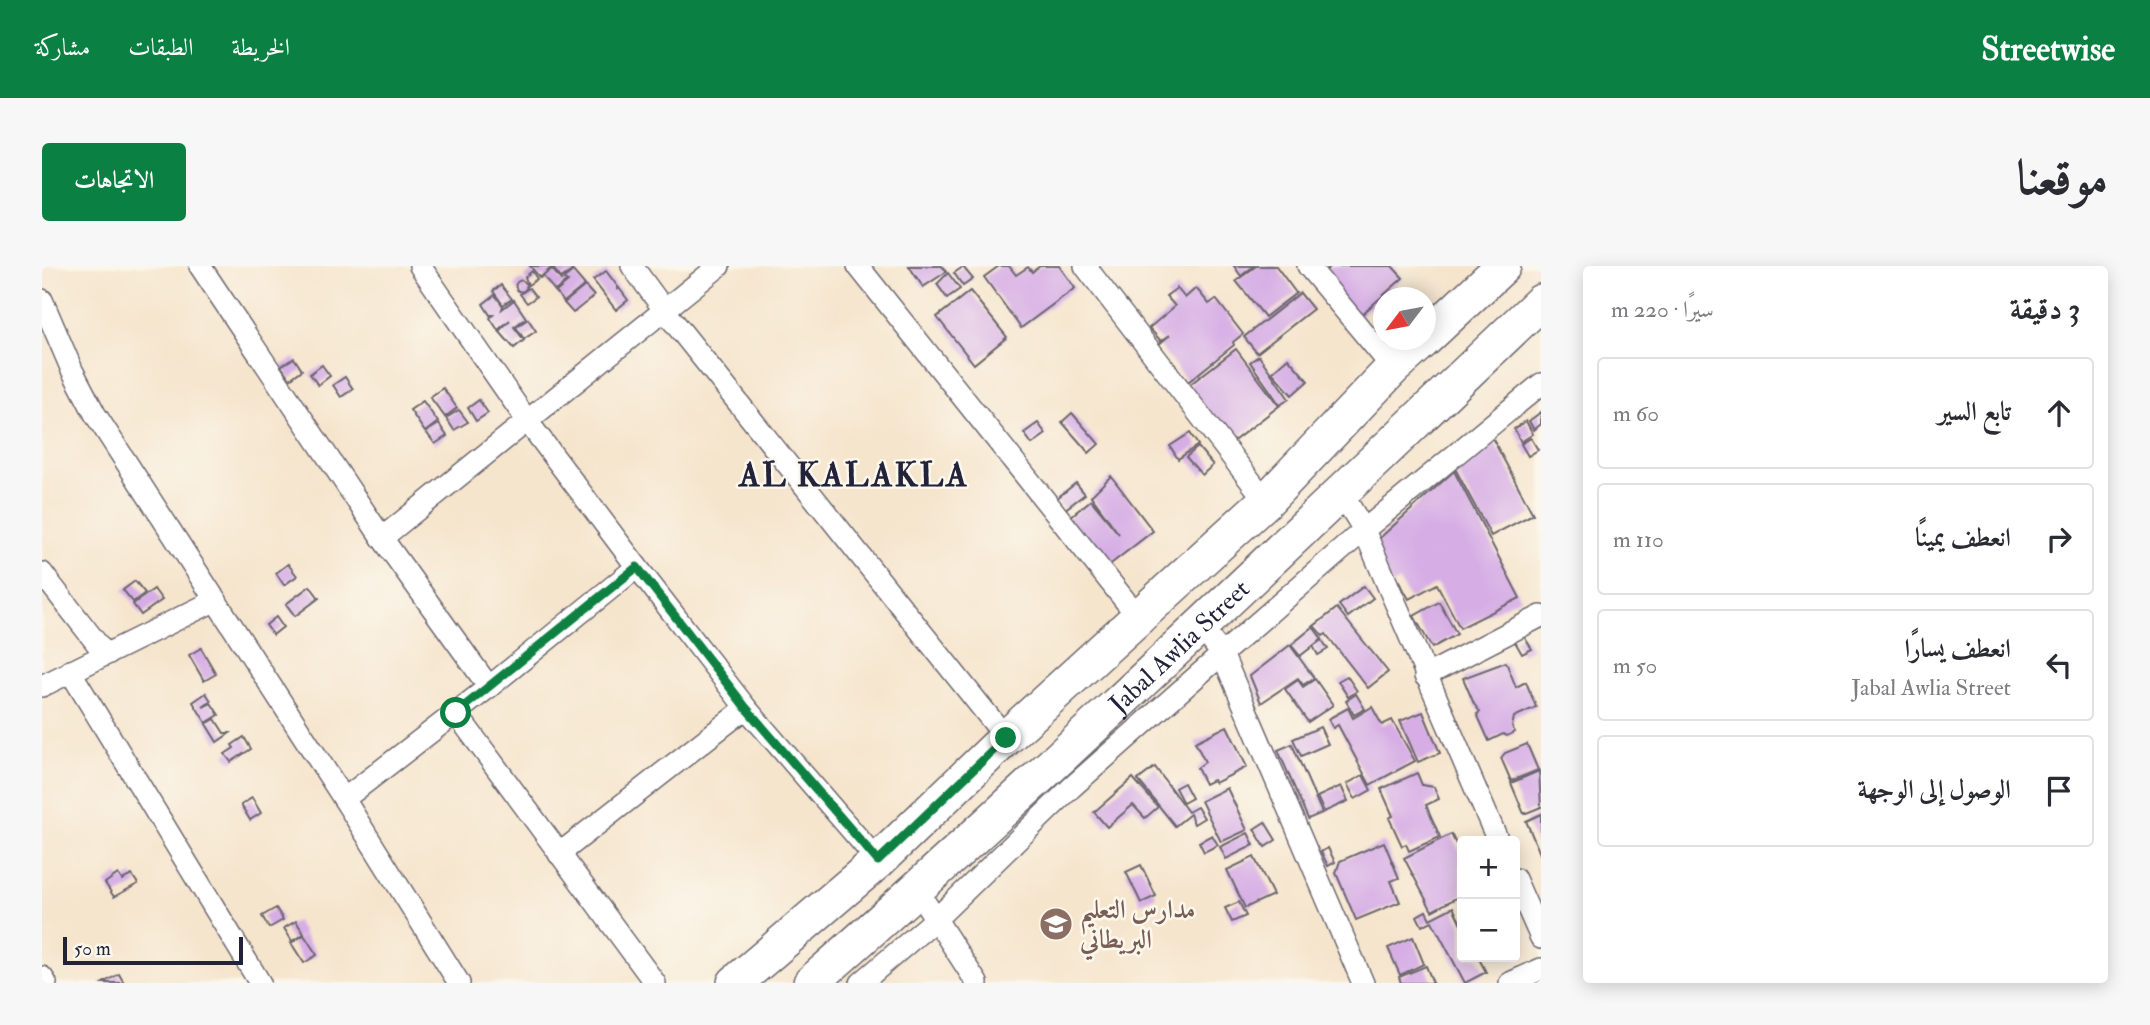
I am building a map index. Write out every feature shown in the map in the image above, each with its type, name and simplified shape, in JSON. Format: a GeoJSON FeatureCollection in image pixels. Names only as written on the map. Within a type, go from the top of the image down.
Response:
{"type":"FeatureCollection","features":[{"type":"Feature","properties":{"kind":"main road","name":"Jabal Awlia Street"},"geometry":{"type":"LineString","coordinates":[[1436,329],[1503,266]]}},
{"type":"Feature","properties":{"kind":"main road","name":"Jabal Awlia Street"},"geometry":{"type":"LineString","coordinates":[[811,983],[917,890],[1200,626],[1541,302]]}},
{"type":"Feature","properties":{"kind":"main road","name":"Jabal Awlia Street"},"geometry":{"type":"LineString","coordinates":[[735,983],[878,861],[1006,738],[1266,502],[1413,350]]}},
{"type":"Feature","properties":{"kind":"street"},"geometry":{"type":"LineString","coordinates":[[200,266],[382,538],[489,687]]}},
{"type":"Feature","properties":{"kind":"street"},"geometry":{"type":"LineString","coordinates":[[420,266],[528,422],[637,567],[746,708],[878,861]]}},
{"type":"Feature","properties":{"kind":"street"},"geometry":{"type":"LineString","coordinates":[[632,266],[1006,738]]}},
{"type":"Feature","properties":{"kind":"street"},"geometry":{"type":"LineString","coordinates":[[382,538],[719,266]]}},
{"type":"Feature","properties":{"kind":"street"},"geometry":{"type":"LineString","coordinates":[[858,266],[1139,618]]}},
{"type":"Feature","properties":{"kind":"street"},"geometry":{"type":"LineString","coordinates":[[1085,266],[1266,502]]}},
{"type":"Feature","properties":{"kind":"street"},"geometry":{"type":"LineString","coordinates":[[1308,266],[1393,368]]}},
{"type":"Feature","properties":{"kind":"street"},"geometry":{"type":"LineString","coordinates":[[42,300],[72,370],[95,414],[344,799],[459,983]]}},
{"type":"Feature","properties":{"kind":"street"},"geometry":{"type":"LineString","coordinates":[[861,983],[937,918],[1072,787],[1222,654],[1364,530],[1541,384]]}},
{"type":"Feature","properties":{"kind":"street"},"geometry":{"type":"LineString","coordinates":[[1342,492],[1364,530],[1496,836]]}},
{"type":"Feature","properties":{"kind":"street"},"geometry":{"type":"LineString","coordinates":[[344,799],[489,687],[637,567]]}},
{"type":"Feature","properties":{"kind":"street"},"geometry":{"type":"LineString","coordinates":[[42,573],[105,654]]}},
{"type":"Feature","properties":{"kind":"street"},"geometry":{"type":"LineString","coordinates":[[42,686],[216,600]]}},
{"type":"Feature","properties":{"kind":"street"},"geometry":{"type":"LineString","coordinates":[[1425,676],[1541,616]]}},
{"type":"Feature","properties":{"kind":"street"},"geometry":{"type":"LineString","coordinates":[[1200,626],[1222,654],[1363,983]]}},
{"type":"Feature","properties":{"kind":"street"},"geometry":{"type":"LineString","coordinates":[[70,671],[260,983]]}},
{"type":"Feature","properties":{"kind":"street"},"geometry":{"type":"LineString","coordinates":[[559,853],[746,708]]}},
{"type":"Feature","properties":{"kind":"street"},"geometry":{"type":"LineString","coordinates":[[456,713],[655,983]]}},
{"type":"Feature","properties":{"kind":"street"},"geometry":{"type":"LineString","coordinates":[[917,890],[977,983]]}},
{"type":"Feature","properties":{"kind":"street"},"geometry":{"type":"LineString","coordinates":[[1520,890],[1541,938]]}},
{"type":"Feature","properties":{"kind":"street"},"geometry":{"type":"LineString","coordinates":[[1510,983],[1541,969]]}},
{"type":"Feature","properties":{"kind":"street"},"geometry":{"type":"LineString","coordinates":[[42,977],[46,983]]}},
{"type":"Feature","properties":{"kind":"building"},"geometry":{"type":"Polygon","coordinates":[[[530,266],[550,266],[551,268],[540,278],[530,266]]]}},
{"type":"Feature","properties":{"kind":"building"},"geometry":{"type":"Polygon","coordinates":[[[569,266],[572,271],[561,278],[553,268],[569,266]]]}},
{"type":"Feature","properties":{"kind":"building"},"geometry":{"type":"Polygon","coordinates":[[[909,266],[942,266],[946,272],[923,287],[909,266]]]}},
{"type":"Feature","properties":{"kind":"building"},"geometry":{"type":"Polygon","coordinates":[[[999,266],[1009,266],[1016,275],[1028,267],[1032,272],[1040,266],[1059,266],[1075,288],[1021,328],[984,277],[999,266]]]}},
{"type":"Feature","properties":{"kind":"building"},"geometry":{"type":"Polygon","coordinates":[[[1234,266],[1254,266],[1241,276],[1234,266]]]}},
{"type":"Feature","properties":{"kind":"building"},"geometry":{"type":"Polygon","coordinates":[[[1256,266],[1276,266],[1296,293],[1265,317],[1236,281],[1256,266]]]}},
{"type":"Feature","properties":{"kind":"building"},"geometry":{"type":"Polygon","coordinates":[[[1331,266],[1392,266],[1403,278],[1393,287],[1373,287],[1373,304],[1352,323],[1315,280],[1331,266]]]}},
{"type":"Feature","properties":{"kind":"building"},"geometry":{"type":"Polygon","coordinates":[[[963,267],[973,279],[963,286],[954,273],[963,267]]]}},
{"type":"Feature","properties":{"kind":"building"},"geometry":{"type":"Polygon","coordinates":[[[552,269],[561,280],[565,280],[573,271],[585,285],[564,302],[556,292],[568,282],[555,291],[543,276],[552,269]]]}},
{"type":"Feature","properties":{"kind":"building"},"geometry":{"type":"Polygon","coordinates":[[[532,271],[537,279],[528,285],[525,277],[532,271]]]}},
{"type":"Feature","properties":{"kind":"building"},"geometry":{"type":"Polygon","coordinates":[[[606,271],[618,287],[617,290],[619,288],[628,300],[616,310],[593,280],[606,271]]]}},
{"type":"Feature","properties":{"kind":"building"},"geometry":{"type":"Polygon","coordinates":[[[948,273],[960,289],[947,298],[937,284],[948,273]]]}},
{"type":"Feature","properties":{"kind":"building"},"geometry":{"type":"Polygon","coordinates":[[[521,281],[525,282],[525,290],[521,291],[517,290],[516,286],[517,282],[521,281]]]}},
{"type":"Feature","properties":{"kind":"building"},"geometry":{"type":"Polygon","coordinates":[[[501,285],[512,299],[503,305],[493,291],[501,285]]]}},
{"type":"Feature","properties":{"kind":"building"},"geometry":{"type":"Polygon","coordinates":[[[585,286],[594,296],[573,313],[564,303],[585,286]]]}},
{"type":"Feature","properties":{"kind":"building"},"geometry":{"type":"Polygon","coordinates":[[[529,288],[536,297],[527,303],[520,294],[529,288]]]}},
{"type":"Feature","properties":{"kind":"building"},"geometry":{"type":"Polygon","coordinates":[[[1177,288],[1185,298],[1196,288],[1209,304],[1216,299],[1243,334],[1233,342],[1234,345],[1188,382],[1158,345],[1170,335],[1161,341],[1149,328],[1175,306],[1166,296],[1177,288]]]}},
{"type":"Feature","properties":{"kind":"building"},"geometry":{"type":"Polygon","coordinates":[[[970,291],[1007,337],[974,364],[937,317],[970,291]]]}},
{"type":"Feature","properties":{"kind":"building"},"geometry":{"type":"Polygon","coordinates":[[[1300,293],[1313,309],[1257,353],[1244,337],[1300,293]]]}},
{"type":"Feature","properties":{"kind":"building"},"geometry":{"type":"Polygon","coordinates":[[[495,295],[503,306],[502,309],[514,300],[526,318],[514,327],[524,340],[514,348],[499,331],[510,320],[498,330],[490,318],[493,315],[490,315],[483,304],[495,295]]]}},
{"type":"Feature","properties":{"kind":"building"},"geometry":{"type":"Polygon","coordinates":[[[528,319],[536,331],[524,339],[516,327],[528,319]]]}},
{"type":"Feature","properties":{"kind":"building"},"geometry":{"type":"Polygon","coordinates":[[[1236,349],[1279,406],[1231,443],[1188,386],[1236,349]]]}},
{"type":"Feature","properties":{"kind":"building"},"geometry":{"type":"Polygon","coordinates":[[[1259,356],[1289,399],[1280,405],[1250,362],[1259,356]]]}},
{"type":"Feature","properties":{"kind":"building"},"geometry":{"type":"Polygon","coordinates":[[[294,358],[302,370],[290,379],[281,366],[294,358]]]}},
{"type":"Feature","properties":{"kind":"building"},"geometry":{"type":"Polygon","coordinates":[[[1288,358],[1308,381],[1292,395],[1272,372],[1288,358]]]}},
{"type":"Feature","properties":{"kind":"building"},"geometry":{"type":"Polygon","coordinates":[[[322,365],[330,376],[318,385],[310,374],[322,365]]]}},
{"type":"Feature","properties":{"kind":"building"},"geometry":{"type":"Polygon","coordinates":[[[345,377],[353,389],[341,397],[333,385],[345,377]]]}},
{"type":"Feature","properties":{"kind":"building"},"geometry":{"type":"Polygon","coordinates":[[[443,388],[457,408],[445,417],[430,397],[443,388]]]}},
{"type":"Feature","properties":{"kind":"building"},"geometry":{"type":"Polygon","coordinates":[[[479,400],[488,413],[476,421],[468,408],[479,400]]]}},
{"type":"Feature","properties":{"kind":"building"},"geometry":{"type":"Polygon","coordinates":[[[423,401],[438,422],[425,432],[410,410],[423,401]]]}},
{"type":"Feature","properties":{"kind":"building"},"geometry":{"type":"Polygon","coordinates":[[[459,410],[468,422],[454,430],[446,418],[459,410]]]}},
{"type":"Feature","properties":{"kind":"building"},"geometry":{"type":"Polygon","coordinates":[[[1541,412],[1541,424],[1534,430],[1529,421],[1541,412]]]}},
{"type":"Feature","properties":{"kind":"building"},"geometry":{"type":"Polygon","coordinates":[[[1072,413],[1099,444],[1089,453],[1062,422],[1072,413]]]}},
{"type":"Feature","properties":{"kind":"building"},"geometry":{"type":"Polygon","coordinates":[[[1526,421],[1533,434],[1521,442],[1514,429],[1526,421]]]}},
{"type":"Feature","properties":{"kind":"building"},"geometry":{"type":"Polygon","coordinates":[[[1038,423],[1046,434],[1032,444],[1024,433],[1038,423]]]}},
{"type":"Feature","properties":{"kind":"building"},"geometry":{"type":"Polygon","coordinates":[[[439,424],[447,436],[435,444],[426,432],[439,424]]]}},
{"type":"Feature","properties":{"kind":"building"},"geometry":{"type":"Polygon","coordinates":[[[1489,432],[1533,514],[1491,536],[1453,465],[1489,432]]]}},
{"type":"Feature","properties":{"kind":"building"},"geometry":{"type":"Polygon","coordinates":[[[1190,433],[1198,445],[1178,459],[1170,446],[1190,433]]]}},
{"type":"Feature","properties":{"kind":"building"},"geometry":{"type":"Polygon","coordinates":[[[1531,438],[1538,450],[1528,456],[1521,444],[1531,438]]]}},
{"type":"Feature","properties":{"kind":"building"},"geometry":{"type":"Polygon","coordinates":[[[1198,447],[1213,465],[1202,475],[1186,457],[1198,447]]]}},
{"type":"Feature","properties":{"kind":"building"},"geometry":{"type":"Polygon","coordinates":[[[1454,471],[1520,598],[1460,628],[1437,584],[1409,599],[1399,581],[1392,585],[1372,545],[1454,471]]]}},
{"type":"Feature","properties":{"kind":"building"},"geometry":{"type":"Polygon","coordinates":[[[1111,476],[1153,531],[1103,570],[1065,521],[1091,500],[1119,534],[1091,496],[1111,476]]]}},
{"type":"Feature","properties":{"kind":"building"},"geometry":{"type":"Polygon","coordinates":[[[1076,483],[1085,494],[1064,510],[1056,499],[1076,483]]]}},
{"type":"Feature","properties":{"kind":"building"},"geometry":{"type":"Polygon","coordinates":[[[288,564],[297,576],[284,585],[276,573],[288,564]]]}},
{"type":"Feature","properties":{"kind":"building"},"geometry":{"type":"Polygon","coordinates":[[[135,581],[145,593],[133,602],[123,590],[135,581]]]}},
{"type":"Feature","properties":{"kind":"building"},"geometry":{"type":"Polygon","coordinates":[[[310,586],[319,598],[295,616],[286,604],[310,586]]]}},
{"type":"Feature","properties":{"kind":"building"},"geometry":{"type":"Polygon","coordinates":[[[1364,586],[1373,598],[1348,617],[1339,605],[1364,586]]]}},
{"type":"Feature","properties":{"kind":"building"},"geometry":{"type":"Polygon","coordinates":[[[154,589],[162,600],[141,615],[133,604],[154,589]]]}},
{"type":"Feature","properties":{"kind":"building"},"geometry":{"type":"Polygon","coordinates":[[[1439,602],[1457,634],[1432,648],[1414,616],[1439,602]]]}},
{"type":"Feature","properties":{"kind":"building"},"geometry":{"type":"Polygon","coordinates":[[[1337,608],[1388,672],[1368,688],[1326,634],[1323,636],[1314,626],[1337,608]]]}},
{"type":"Feature","properties":{"kind":"building"},"geometry":{"type":"Polygon","coordinates":[[[276,617],[283,627],[273,635],[266,625],[276,617]]]}},
{"type":"Feature","properties":{"kind":"building"},"geometry":{"type":"Polygon","coordinates":[[[1313,627],[1322,639],[1300,656],[1291,645],[1313,627]]]}},
{"type":"Feature","properties":{"kind":"building"},"geometry":{"type":"Polygon","coordinates":[[[1523,635],[1532,649],[1522,654],[1514,640],[1523,635]]]}},
{"type":"Feature","properties":{"kind":"building"},"geometry":{"type":"Polygon","coordinates":[[[1322,640],[1328,649],[1318,655],[1313,646],[1322,640]]]}},
{"type":"Feature","properties":{"kind":"building"},"geometry":{"type":"Polygon","coordinates":[[[1290,645],[1314,678],[1303,685],[1298,678],[1261,703],[1250,676],[1290,645]]]}},
{"type":"Feature","properties":{"kind":"building"},"geometry":{"type":"Polygon","coordinates":[[[201,648],[216,674],[204,681],[189,655],[201,648]]]}},
{"type":"Feature","properties":{"kind":"building"},"geometry":{"type":"Polygon","coordinates":[[[1506,662],[1516,687],[1526,682],[1536,707],[1514,717],[1512,727],[1515,732],[1489,741],[1477,714],[1480,712],[1463,678],[1506,662]]]}},
{"type":"Feature","properties":{"kind":"building"},"geometry":{"type":"Polygon","coordinates":[[[1347,676],[1357,691],[1348,697],[1338,681],[1347,676]]]}},
{"type":"Feature","properties":{"kind":"building"},"geometry":{"type":"Polygon","coordinates":[[[1315,679],[1333,705],[1308,722],[1285,689],[1298,680],[1303,687],[1315,679]]]}},
{"type":"Feature","properties":{"kind":"building"},"geometry":{"type":"Polygon","coordinates":[[[206,693],[211,701],[203,707],[211,703],[219,715],[206,723],[193,702],[206,693]]]}},
{"type":"Feature","properties":{"kind":"building"},"geometry":{"type":"Polygon","coordinates":[[[1356,694],[1365,709],[1354,715],[1346,701],[1356,694]]]}},
{"type":"Feature","properties":{"kind":"building"},"geometry":{"type":"Polygon","coordinates":[[[1372,707],[1382,725],[1392,720],[1415,761],[1370,785],[1338,725],[1333,728],[1328,719],[1348,708],[1353,718],[1372,707]]]}},
{"type":"Feature","properties":{"kind":"building"},"geometry":{"type":"Polygon","coordinates":[[[1423,712],[1440,753],[1418,762],[1400,721],[1423,712]]]}},
{"type":"Feature","properties":{"kind":"building"},"geometry":{"type":"Polygon","coordinates":[[[215,719],[224,733],[230,733],[217,742],[206,724],[215,719]]]}},
{"type":"Feature","properties":{"kind":"building"},"geometry":{"type":"Polygon","coordinates":[[[1227,726],[1247,767],[1215,783],[1213,780],[1205,784],[1197,768],[1205,762],[1195,742],[1227,726]]]}},
{"type":"Feature","properties":{"kind":"building"},"geometry":{"type":"Polygon","coordinates":[[[1320,727],[1328,744],[1301,756],[1293,739],[1320,727]]]}},
{"type":"Feature","properties":{"kind":"building"},"geometry":{"type":"Polygon","coordinates":[[[244,737],[251,749],[231,762],[225,754],[244,737]]]}},
{"type":"Feature","properties":{"kind":"building"},"geometry":{"type":"Polygon","coordinates":[[[1292,744],[1322,813],[1308,819],[1278,750],[1292,744]]]}},
{"type":"Feature","properties":{"kind":"building"},"geometry":{"type":"Polygon","coordinates":[[[1527,744],[1538,770],[1511,781],[1501,758],[1505,753],[1527,744]]]}},
{"type":"Feature","properties":{"kind":"building"},"geometry":{"type":"Polygon","coordinates":[[[1155,767],[1188,812],[1197,807],[1204,818],[1194,824],[1190,814],[1175,826],[1138,780],[1155,767]]]}},
{"type":"Feature","properties":{"kind":"building"},"geometry":{"type":"Polygon","coordinates":[[[1539,771],[1541,807],[1524,814],[1511,783],[1539,771]]]}},
{"type":"Feature","properties":{"kind":"building"},"geometry":{"type":"Polygon","coordinates":[[[1417,773],[1422,785],[1434,787],[1439,799],[1426,805],[1440,837],[1409,851],[1406,844],[1402,846],[1389,818],[1393,816],[1381,789],[1417,773]]]}},
{"type":"Feature","properties":{"kind":"building"},"geometry":{"type":"Polygon","coordinates":[[[1363,775],[1371,790],[1355,799],[1347,784],[1363,775]]]}},
{"type":"Feature","properties":{"kind":"building"},"geometry":{"type":"Polygon","coordinates":[[[1133,778],[1158,807],[1145,818],[1133,805],[1107,827],[1094,812],[1133,778]]]}},
{"type":"Feature","properties":{"kind":"building"},"geometry":{"type":"Polygon","coordinates":[[[1184,783],[1192,798],[1183,803],[1175,788],[1184,783]]]}},
{"type":"Feature","properties":{"kind":"building"},"geometry":{"type":"Polygon","coordinates":[[[1341,786],[1348,801],[1324,812],[1317,797],[1341,786]]]}},
{"type":"Feature","properties":{"kind":"building"},"geometry":{"type":"Polygon","coordinates":[[[1227,788],[1247,830],[1221,842],[1201,801],[1227,788]]]}},
{"type":"Feature","properties":{"kind":"building"},"geometry":{"type":"Polygon","coordinates":[[[252,798],[261,813],[250,820],[241,805],[252,798]]]}},
{"type":"Feature","properties":{"kind":"building"},"geometry":{"type":"Polygon","coordinates":[[[1541,814],[1541,856],[1526,821],[1541,814]]]}},
{"type":"Feature","properties":{"kind":"building"},"geometry":{"type":"Polygon","coordinates":[[[1265,822],[1276,840],[1265,847],[1254,829],[1265,822]]]}},
{"type":"Feature","properties":{"kind":"building"},"geometry":{"type":"Polygon","coordinates":[[[1248,833],[1254,845],[1226,859],[1220,847],[1248,833]]]}},
{"type":"Feature","properties":{"kind":"building"},"geometry":{"type":"Polygon","coordinates":[[[1451,834],[1457,846],[1457,898],[1432,911],[1404,858],[1451,834]]]}},
{"type":"Feature","properties":{"kind":"building"},"geometry":{"type":"Polygon","coordinates":[[[1212,835],[1218,845],[1204,852],[1199,842],[1212,835]]]}},
{"type":"Feature","properties":{"kind":"building"},"geometry":{"type":"Polygon","coordinates":[[[1384,842],[1399,878],[1391,881],[1400,902],[1356,920],[1336,873],[1340,861],[1384,842]]]}},
{"type":"Feature","properties":{"kind":"building"},"geometry":{"type":"Polygon","coordinates":[[[1328,848],[1335,862],[1328,866],[1321,852],[1328,848]]]}},
{"type":"Feature","properties":{"kind":"building"},"geometry":{"type":"Polygon","coordinates":[[[1254,857],[1273,895],[1245,908],[1227,870],[1254,857]]]}},
{"type":"Feature","properties":{"kind":"building"},"geometry":{"type":"Polygon","coordinates":[[[1141,865],[1156,896],[1141,903],[1126,872],[1141,865]]]}},
{"type":"Feature","properties":{"kind":"building"},"geometry":{"type":"Polygon","coordinates":[[[118,874],[122,880],[132,875],[138,884],[114,897],[105,883],[118,874]]]}},
{"type":"Feature","properties":{"kind":"building"},"geometry":{"type":"Polygon","coordinates":[[[1239,902],[1246,916],[1232,922],[1225,908],[1239,902]]]}},
{"type":"Feature","properties":{"kind":"building"},"geometry":{"type":"Polygon","coordinates":[[[1453,907],[1457,915],[1457,962],[1481,962],[1486,972],[1465,983],[1432,921],[1422,926],[1417,916],[1426,911],[1430,919],[1453,907]]]}},
{"type":"Feature","properties":{"kind":"building"},"geometry":{"type":"Polygon","coordinates":[[[276,908],[283,920],[269,928],[262,916],[276,908]]]}},
{"type":"Feature","properties":{"kind":"building"},"geometry":{"type":"Polygon","coordinates":[[[296,921],[304,934],[292,941],[284,928],[296,921]]]}},
{"type":"Feature","properties":{"kind":"building"},"geometry":{"type":"Polygon","coordinates":[[[304,935],[317,955],[304,963],[291,943],[304,935]]]}},
{"type":"Feature","properties":{"kind":"building"},"geometry":{"type":"Polygon","coordinates":[[[1413,937],[1424,964],[1400,975],[1388,948],[1413,937]]]}},
{"type":"Feature","properties":{"kind":"building"},"geometry":{"type":"Polygon","coordinates":[[[1426,966],[1433,983],[1401,983],[1399,977],[1426,966]]]}},
{"type":"Feature","properties":{"kind":"building"},"geometry":{"type":"Polygon","coordinates":[[[119,974],[124,983],[103,983],[119,974]]]}},
{"type":"Feature","properties":{"kind":"place","name":"مدارس التعليم البريطاني"},"geometry":{"type":"Point","coordinates":[1056,924]}},
{"type":"Feature","properties":{"kind":"district","name":"AL KALAKLA"},"geometry":{"type":"Point","coordinates":[854,474]}},
{"type":"Feature","properties":{"kind":"route"},"geometry":{"type":"LineString","coordinates":[[456,713],[637,567],[746,708],[878,861],[1006,738]]}}]}
